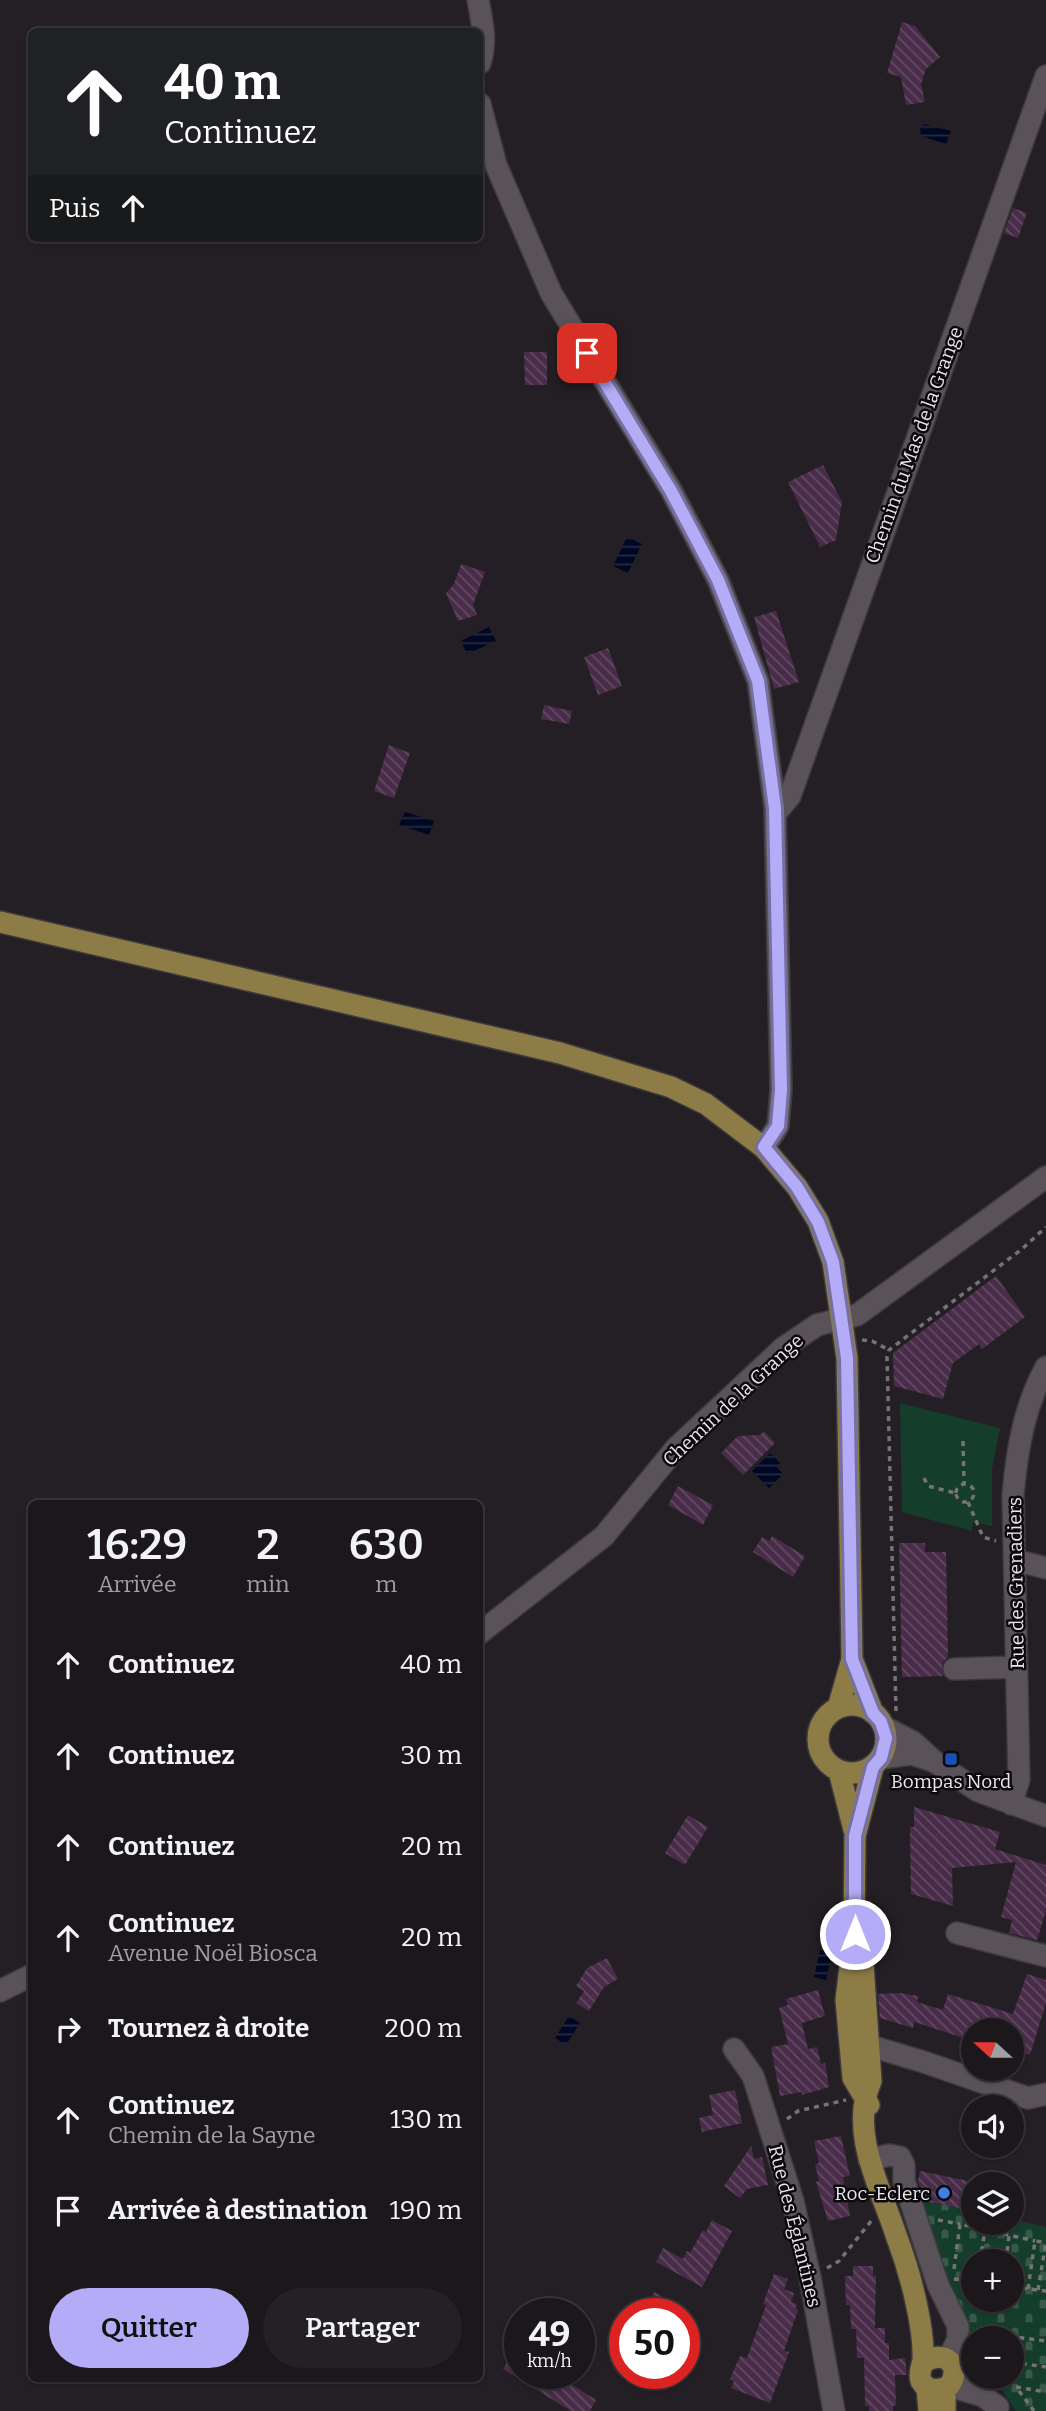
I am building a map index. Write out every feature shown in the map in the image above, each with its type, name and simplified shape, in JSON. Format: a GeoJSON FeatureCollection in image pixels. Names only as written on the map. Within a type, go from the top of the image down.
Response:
{"type":"FeatureCollection","features":[{"type":"Feature","properties":{"kind":"main road"},"geometry":{"type":"LineString","coordinates":[[0,922],[560,1053],[671,1087],[706,1104],[764,1147],[797,1187],[818,1222],[849,1317],[847,1358],[852,1659],[838,1708]]}},
{"type":"Feature","properties":{"kind":"main road"},"geometry":{"type":"LineString","coordinates":[[852,1659],[886,1738],[855,1836]]}},
{"type":"Feature","properties":{"kind":"main road"},"geometry":{"type":"LineString","coordinates":[[877,1762],[862,1772],[851,1774],[839,1771],[822,1756],[818,1734],[829,1714],[838,1708],[862,1707],[879,1720]]}},
{"type":"Feature","properties":{"kind":"main road"},"geometry":{"type":"LineString","coordinates":[[839,1771],[855,1836],[855,1934],[846,2000],[853,2078],[865,2095]]}},
{"type":"Feature","properties":{"kind":"main road"},"geometry":{"type":"LineString","coordinates":[[855,1934],[863,1964],[871,2081],[865,2095],[863,2125],[916,2302],[941,2373],[945,2411]]}},
{"type":"Feature","properties":{"kind":"main road"},"geometry":{"type":"LineString","coordinates":[[875,2159],[885,2204],[897,2237]]}},
{"type":"Feature","properties":{"kind":"main road"},"geometry":{"type":"LineString","coordinates":[[929,2411],[941,2373]]}},
{"type":"Feature","properties":{"kind":"street"},"geometry":{"type":"LineString","coordinates":[[478,0],[483,28]]}},
{"type":"Feature","properties":{"kind":"street"},"geometry":{"type":"LineString","coordinates":[[483,31],[483,52]]}},
{"type":"Feature","properties":{"kind":"street","name":"Chemin du Mas de la Grange"},"geometry":{"type":"LineString","coordinates":[[775,808],[780,808],[790,796],[1046,76]]}},
{"type":"Feature","properties":{"kind":"street"},"geometry":{"type":"LineString","coordinates":[[483,115],[496,165],[551,293],[671,491],[718,580],[758,681],[775,808],[781,1090],[778,1126],[764,1147]]}},
{"type":"Feature","properties":{"kind":"street","name":"Chemin de la Grange"},"geometry":{"type":"LineString","coordinates":[[483,1631],[604,1536],[676,1448],[783,1348],[817,1325],[849,1317],[1046,1177]]}},
{"type":"Feature","properties":{"kind":"street","name":"Rue des Grenadiers"},"geometry":{"type":"LineString","coordinates":[[1011,1804],[1019,1780],[1013,1495],[1024,1418],[1046,1367]]}},
{"type":"Feature","properties":{"kind":"street"},"geometry":{"type":"LineString","coordinates":[[1015,1553],[1046,1568]]}},
{"type":"Feature","properties":{"kind":"street"},"geometry":{"type":"LineString","coordinates":[[954,1669],[1017,1667]]}},
{"type":"Feature","properties":{"kind":"street"},"geometry":{"type":"LineString","coordinates":[[879,1720],[978,1791],[1046,1816]]}},
{"type":"Feature","properties":{"kind":"street"},"geometry":{"type":"LineString","coordinates":[[877,1762],[912,1754],[935,1762]]}},
{"type":"Feature","properties":{"kind":"street"},"geometry":{"type":"LineString","coordinates":[[957,1933],[1046,1956]]}},
{"type":"Feature","properties":{"kind":"street"},"geometry":{"type":"LineString","coordinates":[[0,1991],[28,1977]]}},
{"type":"Feature","properties":{"kind":"street"},"geometry":{"type":"LineString","coordinates":[[867,2045],[1028,2098],[1046,2094]]}},
{"type":"Feature","properties":{"kind":"street","name":"Rue des Églantines"},"geometry":{"type":"LineString","coordinates":[[734,2049],[753,2076],[793,2201],[810,2277],[834,2411]]}},
{"type":"Feature","properties":{"kind":"street"},"geometry":{"type":"LineString","coordinates":[[875,2159],[889,2155],[900,2157],[904,2165],[904,2181],[938,2285],[958,2326],[958,2339],[941,2373]]}},
{"type":"Feature","properties":{"kind":"street"},"geometry":{"type":"LineString","coordinates":[[941,2373],[961,2375]]}},
{"type":"Feature","properties":{"kind":"street"},"geometry":{"type":"LineString","coordinates":[[941,2373],[983,2396],[999,2409]]}},
{"type":"Feature","properties":{"kind":"street"},"geometry":{"type":"LineString","coordinates":[[988,2389],[999,2409]]}},
{"type":"Feature","properties":{"kind":"path"},"geometry":{"type":"LineString","coordinates":[[913,1742],[915,1734],[896,1723],[887,1357],[889,1350],[1023,1249],[1046,1227]]}},
{"type":"Feature","properties":{"kind":"path"},"geometry":{"type":"LineString","coordinates":[[849,1317],[861,1340],[872,1341],[889,1350]]}},
{"type":"Feature","properties":{"kind":"path"},"geometry":{"type":"LineString","coordinates":[[963,1441],[964,1483]]}},
{"type":"Feature","properties":{"kind":"path"},"geometry":{"type":"LineString","coordinates":[[924,1478],[928,1486],[955,1493],[960,1502],[968,1502],[974,1493],[969,1485],[964,1483]]}},
{"type":"Feature","properties":{"kind":"path"},"geometry":{"type":"LineString","coordinates":[[955,1493],[956,1488],[964,1483]]}},
{"type":"Feature","properties":{"kind":"path"},"geometry":{"type":"LineString","coordinates":[[968,1502],[983,1537],[1015,1553]]}},
{"type":"Feature","properties":{"kind":"path"},"geometry":{"type":"LineString","coordinates":[[771,2130],[799,2111],[865,2095]]}},
{"type":"Feature","properties":{"kind":"path"},"geometry":{"type":"LineString","coordinates":[[810,2277],[839,2261],[885,2204]]}},
{"type":"Feature","properties":{"kind":"path"},"geometry":{"type":"LineString","coordinates":[[940,2231],[936,2220],[960,2224],[952,2278]]}},
{"type":"Feature","properties":{"kind":"path"},"geometry":{"type":"LineString","coordinates":[[1007,2249],[1009,2235],[1046,2242],[1038,2290]]}},
{"type":"Feature","properties":{"kind":"path"},"geometry":{"type":"LineString","coordinates":[[1028,2289],[1035,2241]]}},
{"type":"Feature","properties":{"kind":"path"},"geometry":{"type":"LineString","coordinates":[[950,2254],[954,2266]]}},
{"type":"Feature","properties":{"kind":"path"},"geometry":{"type":"LineString","coordinates":[[945,2277],[961,2279]]}},
{"type":"Feature","properties":{"kind":"path"},"geometry":{"type":"LineString","coordinates":[[1024,2288],[1046,2291]]}},
{"type":"Feature","properties":{"kind":"path"},"geometry":{"type":"LineString","coordinates":[[1024,2338],[1046,2341]]}},
{"type":"Feature","properties":{"kind":"path"},"geometry":{"type":"LineString","coordinates":[[1024,2364],[1046,2367]]}},
{"type":"Feature","properties":{"kind":"path"},"geometry":{"type":"LineString","coordinates":[[1034,2411],[1016,2387],[1046,2392]]}},
{"type":"Feature","properties":{"kind":"green space"},"geometry":{"type":"Polygon","coordinates":[[[900,1403],[1000,1428],[992,1469],[992,1526],[973,1522],[972,1531],[902,1512],[900,1403]]]}},
{"type":"Feature","properties":{"kind":"green space"},"geometry":{"type":"Polygon","coordinates":[[[914,2199],[961,2209],[961,2235],[1024,2235],[1024,2222],[1046,2227],[1046,2411],[1016,2411],[1001,2389],[1024,2389],[1024,2326],[965,2326],[944,2288],[914,2199]]]}},
{"type":"Feature","properties":{"kind":"water"},"geometry":{"type":"Polygon","coordinates":[[[925,124],[951,131],[946,144],[921,136],[920,127],[925,124]]]}},
{"type":"Feature","properties":{"kind":"water"},"geometry":{"type":"Polygon","coordinates":[[[627,537],[642,544],[628,573],[613,566],[627,537]]]}},
{"type":"Feature","properties":{"kind":"water"},"geometry":{"type":"Polygon","coordinates":[[[489,627],[496,641],[467,654],[461,641],[489,627]]]}},
{"type":"Feature","properties":{"kind":"water"},"geometry":{"type":"Polygon","coordinates":[[[405,812],[434,821],[429,835],[399,825],[405,812]]]}},
{"type":"Feature","properties":{"kind":"water"},"geometry":{"type":"Polygon","coordinates":[[[770,1453],[780,1463],[777,1467],[783,1474],[769,1488],[752,1471],[770,1453]]]}},
{"type":"Feature","properties":{"kind":"water"},"geometry":{"type":"Polygon","coordinates":[[[820,1950],[832,1953],[826,1980],[814,1977],[820,1950]]]}},
{"type":"Feature","properties":{"kind":"water"},"geometry":{"type":"Polygon","coordinates":[[[569,2016],[580,2023],[566,2045],[555,2038],[569,2016]]]}},
{"type":"Feature","properties":{"kind":"building"},"geometry":{"type":"Polygon","coordinates":[[[902,22],[915,26],[940,57],[926,69],[921,84],[925,102],[906,105],[901,77],[887,73],[902,22]]]}},
{"type":"Feature","properties":{"kind":"building"},"geometry":{"type":"Polygon","coordinates":[[[1013,208],[1027,213],[1018,238],[1004,233],[1013,208]]]}},
{"type":"Feature","properties":{"kind":"building"},"geometry":{"type":"Polygon","coordinates":[[[524,352],[547,352],[547,385],[525,385],[524,352]]]}},
{"type":"Feature","properties":{"kind":"building"},"geometry":{"type":"Polygon","coordinates":[[[823,465],[842,502],[836,540],[820,547],[788,482],[823,465]]]}},
{"type":"Feature","properties":{"kind":"building"},"geometry":{"type":"Polygon","coordinates":[[[461,564],[485,572],[473,605],[477,615],[458,621],[446,593],[454,584],[461,564]]]}},
{"type":"Feature","properties":{"kind":"building"},"geometry":{"type":"Polygon","coordinates":[[[776,611],[799,682],[774,689],[754,617],[776,611]]]}},
{"type":"Feature","properties":{"kind":"building"},"geometry":{"type":"Polygon","coordinates":[[[608,648],[622,686],[598,695],[584,657],[608,648]]]}},
{"type":"Feature","properties":{"kind":"building"},"geometry":{"type":"Polygon","coordinates":[[[544,705],[572,711],[569,724],[541,719],[544,705]]]}},
{"type":"Feature","properties":{"kind":"building"},"geometry":{"type":"Polygon","coordinates":[[[389,745],[410,753],[394,798],[374,791],[389,745]]]}},
{"type":"Feature","properties":{"kind":"building"},"geometry":{"type":"Polygon","coordinates":[[[996,1276],[1025,1317],[982,1349],[979,1344],[953,1363],[943,1399],[894,1386],[893,1353],[996,1276]]]}},
{"type":"Feature","properties":{"kind":"building"},"geometry":{"type":"Polygon","coordinates":[[[764,1431],[775,1443],[743,1475],[721,1453],[738,1436],[760,1435],[764,1431]]]}},
{"type":"Feature","properties":{"kind":"building"},"geometry":{"type":"Polygon","coordinates":[[[678,1486],[713,1505],[703,1525],[668,1505],[678,1486]]]}},
{"type":"Feature","properties":{"kind":"building"},"geometry":{"type":"Polygon","coordinates":[[[772,1536],[805,1556],[793,1577],[753,1552],[762,1537],[769,1541],[772,1536]]]}},
{"type":"Feature","properties":{"kind":"building"},"geometry":{"type":"Polygon","coordinates":[[[899,1543],[925,1543],[925,1552],[946,1552],[948,1657],[942,1663],[943,1676],[902,1677],[899,1543]]]}},
{"type":"Feature","properties":{"kind":"building"},"geometry":{"type":"Polygon","coordinates":[[[914,1807],[1000,1832],[995,1849],[1046,1865],[1046,1911],[1037,1940],[1009,1933],[1012,1920],[1001,1917],[1016,1862],[952,1868],[953,1906],[911,1894],[910,1827],[914,1827],[914,1807]]]}},
{"type":"Feature","properties":{"kind":"building"},"geometry":{"type":"Polygon","coordinates":[[[688,1815],[708,1827],[685,1865],[665,1853],[688,1815]]]}},
{"type":"Feature","properties":{"kind":"building"},"geometry":{"type":"Polygon","coordinates":[[[607,1958],[618,1979],[604,1987],[589,2011],[576,2003],[584,1991],[576,1986],[587,1968],[607,1958]]]}},
{"type":"Feature","properties":{"kind":"building"},"geometry":{"type":"Polygon","coordinates":[[[1027,1974],[1046,1980],[1046,2003],[1030,2055],[1024,2053],[1024,2018],[961,2018],[961,2037],[914,2022],[913,2028],[880,2018],[878,1994],[918,1996],[917,2002],[943,2010],[948,1994],[1013,2014],[1027,1974]]]}},
{"type":"Feature","properties":{"kind":"building"},"geometry":{"type":"Polygon","coordinates":[[[818,1990],[825,2016],[802,2023],[808,2049],[817,2047],[821,2064],[825,2063],[829,2087],[802,2095],[802,2092],[780,2096],[771,2047],[788,2044],[779,2008],[788,2005],[786,1999],[818,1990]]]}},
{"type":"Feature","properties":{"kind":"building"},"geometry":{"type":"Polygon","coordinates":[[[735,2090],[742,2123],[702,2132],[699,2118],[713,2115],[709,2095],[735,2090]]]}},
{"type":"Feature","properties":{"kind":"building"},"geometry":{"type":"Polygon","coordinates":[[[841,2136],[850,2176],[843,2177],[850,2216],[828,2221],[816,2182],[819,2181],[815,2164],[819,2163],[814,2141],[841,2136]]]}},
{"type":"Feature","properties":{"kind":"building"},"geometry":{"type":"Polygon","coordinates":[[[751,2146],[754,2159],[762,2157],[768,2185],[747,2189],[740,2198],[724,2186],[751,2146]]]}},
{"type":"Feature","properties":{"kind":"building","name":"Roc-Eclerc"},"geometry":{"type":"Polygon","coordinates":[[[920,2171],[961,2180],[961,2209],[924,2201],[918,2181],[920,2171]]]}},
{"type":"Feature","properties":{"kind":"building"},"geometry":{"type":"Polygon","coordinates":[[[712,2220],[732,2231],[702,2287],[656,2262],[663,2248],[683,2259],[687,2251],[690,2253],[703,2230],[706,2232],[712,2220]]]}},
{"type":"Feature","properties":{"kind":"building"},"geometry":{"type":"Polygon","coordinates":[[[853,2266],[873,2266],[873,2276],[876,2276],[875,2328],[885,2328],[885,2343],[889,2343],[889,2360],[905,2358],[907,2375],[895,2375],[896,2405],[893,2406],[893,2411],[869,2411],[869,2406],[865,2406],[864,2358],[857,2358],[856,2329],[851,2329],[850,2305],[846,2305],[845,2276],[853,2276],[853,2266]]]}},
{"type":"Feature","properties":{"kind":"building"},"geometry":{"type":"Polygon","coordinates":[[[774,2274],[788,2279],[784,2289],[794,2293],[791,2302],[797,2304],[795,2309],[798,2310],[784,2351],[789,2352],[770,2403],[731,2388],[734,2381],[730,2379],[740,2356],[747,2358],[774,2274]]]}},
{"type":"Feature","properties":{"kind":"building"},"geometry":{"type":"Polygon","coordinates":[[[654,2292],[665,2298],[651,2298],[654,2292]]]}},
{"type":"Feature","properties":{"kind":"building"},"geometry":{"type":"Polygon","coordinates":[[[535,2389],[579,2389],[596,2400],[590,2411],[571,2411],[535,2389]]]}},
{"type":"Feature","properties":{"kind":"place","name":"Bompas Nord"},"geometry":{"type":"Point","coordinates":[951,1759]}},
{"type":"Feature","properties":{"kind":"place","name":"Roc-Eclerc"},"geometry":{"type":"Point","coordinates":[944,2193]}},
{"type":"Feature","properties":{"kind":"route"},"geometry":{"type":"LineString","coordinates":[[587,353],[671,491],[718,580],[758,681],[775,808],[781,1090],[778,1126],[764,1147],[797,1187],[818,1222],[833,1262],[847,1358],[852,1659],[873,1713],[884,1727],[886,1738],[881,1758],[873,1767],[855,1836],[855,1934]]}}]}
